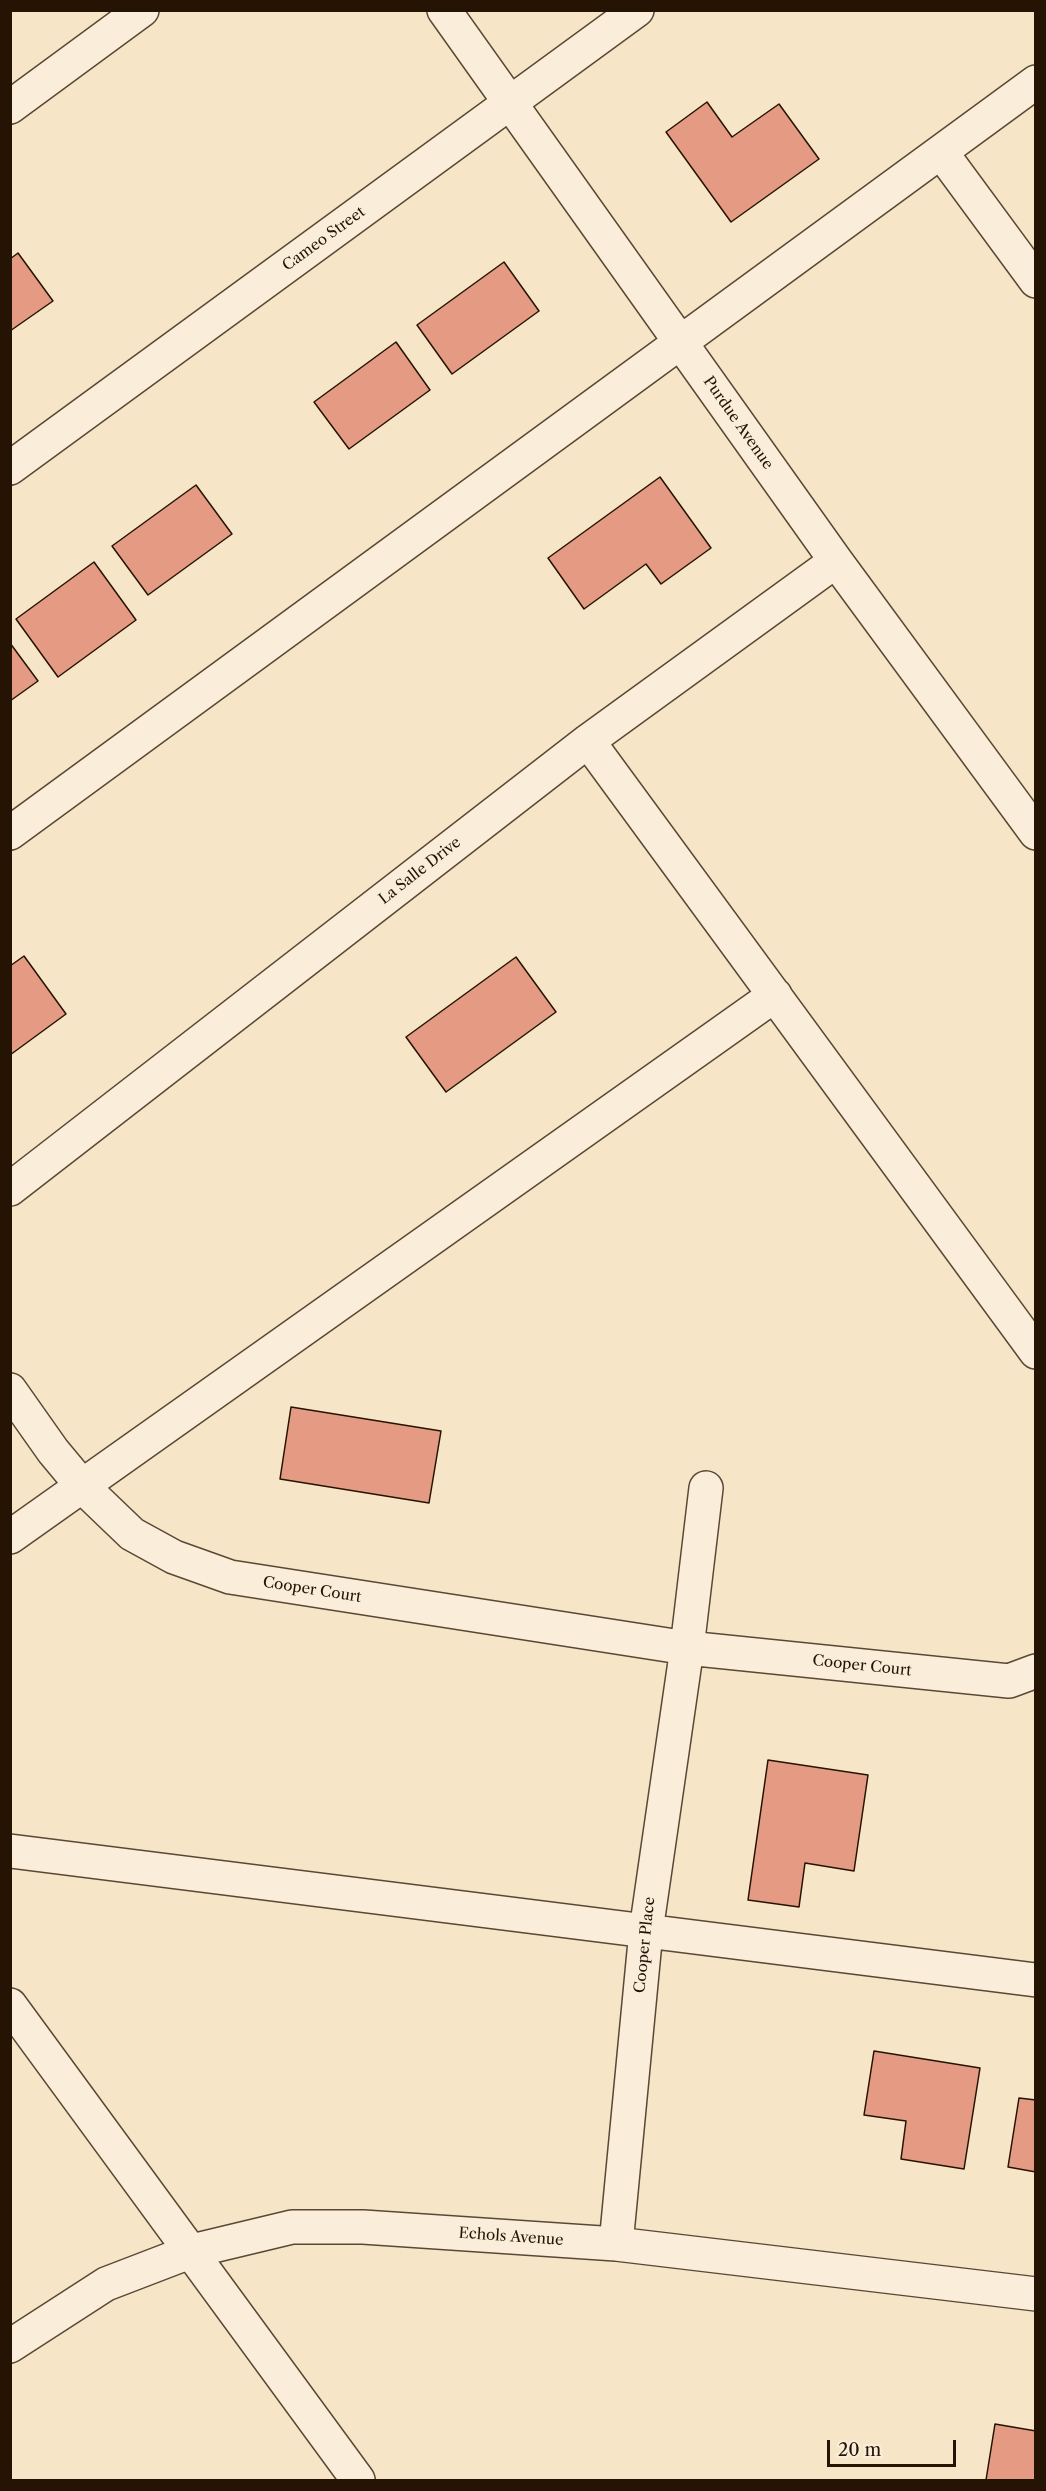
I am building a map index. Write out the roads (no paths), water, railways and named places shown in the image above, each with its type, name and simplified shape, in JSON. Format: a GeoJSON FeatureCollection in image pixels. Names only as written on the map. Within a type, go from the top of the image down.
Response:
{"type":"FeatureCollection","features":[{"type":"Feature","properties":{"kind":"street"},"geometry":{"type":"LineString","coordinates":[[10,106],[142,10]]}},
{"type":"Feature","properties":{"kind":"street","name":"Purdue Avenue"},"geometry":{"type":"LineString","coordinates":[[444,10],[512,102],[836,561],[1035,833]]}},
{"type":"Feature","properties":{"kind":"street","name":"Cameo Street"},"geometry":{"type":"LineString","coordinates":[[10,468],[637,10]]}},
{"type":"Feature","properties":{"kind":"street"},"geometry":{"type":"LineString","coordinates":[[10,833],[1035,82]]}},
{"type":"Feature","properties":{"kind":"street"},"geometry":{"type":"LineString","coordinates":[[941,152],[1035,281]]}},
{"type":"Feature","properties":{"kind":"street","name":"La Salle Drive"},"geometry":{"type":"LineString","coordinates":[[10,1189],[588,741],[836,561]]}},
{"type":"Feature","properties":{"kind":"street"},"geometry":{"type":"LineString","coordinates":[[588,741],[1035,1352]]}},
{"type":"Feature","properties":{"kind":"street"},"geometry":{"type":"LineString","coordinates":[[10,1537],[775,995]]}},
{"type":"Feature","properties":{"kind":"street","name":"Cooper Court"},"geometry":{"type":"LineString","coordinates":[[10,1390],[53,1451],[83,1487],[132,1534],[174,1557],[230,1577],[687,1648],[1009,1681],[1035,1671]]}},
{"type":"Feature","properties":{"kind":"street"},"geometry":{"type":"LineString","coordinates":[[687,1648],[706,1488]]}},
{"type":"Feature","properties":{"kind":"street","name":"Cooper Place"},"geometry":{"type":"LineString","coordinates":[[616,2244],[646,1931],[687,1648]]}},
{"type":"Feature","properties":{"kind":"street"},"geometry":{"type":"LineString","coordinates":[[10,1851],[1035,1980]]}},
{"type":"Feature","properties":{"kind":"street"},"geometry":{"type":"LineString","coordinates":[[10,2005],[358,2481]]}},
{"type":"Feature","properties":{"kind":"street","name":"Echols Avenue"},"geometry":{"type":"LineString","coordinates":[[10,2346],[106,2284],[192,2251],[292,2227],[363,2227],[616,2244],[1035,2294]]}}]}
